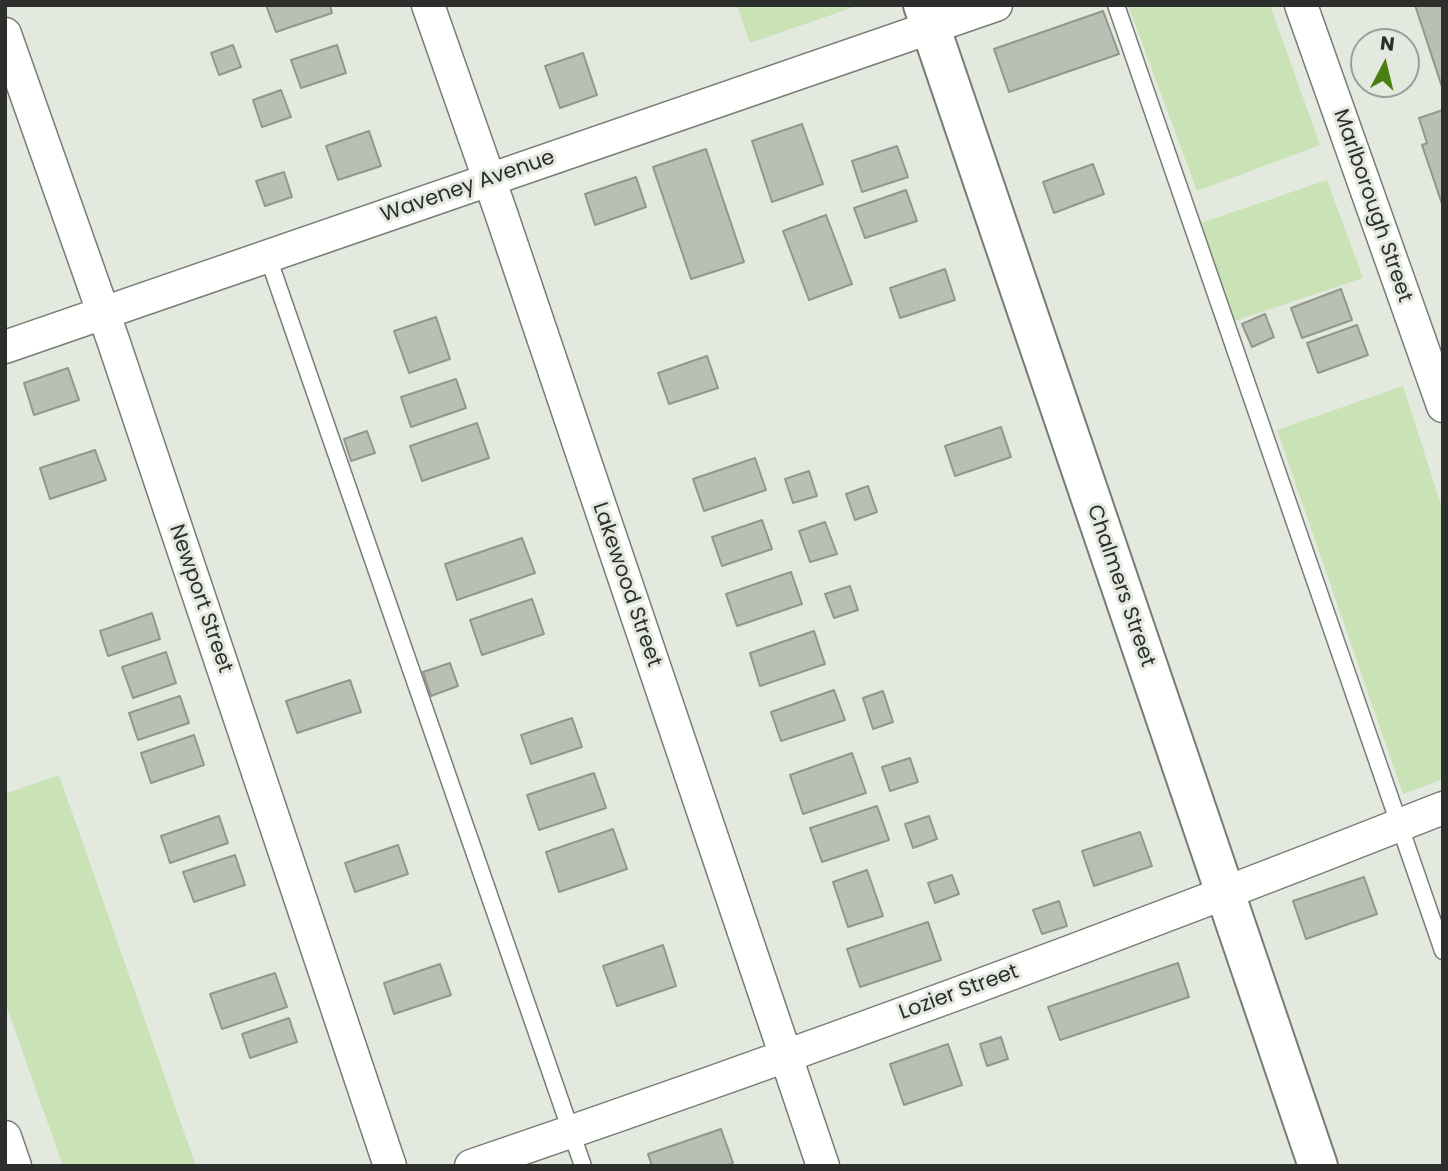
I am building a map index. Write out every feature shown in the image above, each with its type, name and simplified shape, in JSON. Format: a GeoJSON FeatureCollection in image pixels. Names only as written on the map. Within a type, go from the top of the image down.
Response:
{"type":"FeatureCollection","features":[{"type":"Feature","properties":{"kind":"street","name":"Lakewood Street"},"geometry":{"type":"LineString","coordinates":[[428,5],[822,1166]]}},
{"type":"Feature","properties":{"kind":"street","name":"Waveney Avenue"},"geometry":{"type":"LineString","coordinates":[[5,347],[489,180],[927,16],[996,5]]}},
{"type":"Feature","properties":{"kind":"street","name":"Marlborough Street"},"geometry":{"type":"LineString","coordinates":[[1301,5],[1443,406]]}},
{"type":"Feature","properties":{"kind":"street","name":"Chalmers Street"},"geometry":{"type":"LineString","coordinates":[[927,16],[1318,1166]]}},
{"type":"Feature","properties":{"kind":"street","name":"Newport Street"},"geometry":{"type":"LineString","coordinates":[[5,34],[103,314],[390,1166]]}},
{"type":"Feature","properties":{"kind":"street","name":"Lozier Street"},"geometry":{"type":"LineString","coordinates":[[471,1166],[786,1057],[1443,808]]}},
{"type":"Feature","properties":{"kind":"street"},"geometry":{"type":"LineString","coordinates":[[5,1137],[15,1166]]}},
{"type":"Feature","properties":{"kind":"lane"},"geometry":{"type":"LineString","coordinates":[[1116,5],[1443,951]]}},
{"type":"Feature","properties":{"kind":"lane"},"geometry":{"type":"LineString","coordinates":[[268,257],[583,1166]]}},
{"type":"Feature","properties":{"kind":"green space"},"geometry":{"type":"Polygon","coordinates":[[[737,5],[860,5],[750,43],[737,5]]]}},
{"type":"Feature","properties":{"kind":"green space"},"geometry":{"type":"Polygon","coordinates":[[[1128,5],[1270,5],[1320,145],[1197,191],[1128,5]]]}},
{"type":"Feature","properties":{"kind":"green space"},"geometry":{"type":"Polygon","coordinates":[[[1327,180],[1363,278],[1235,321],[1201,223],[1327,180]]]}},
{"type":"Feature","properties":{"kind":"green space"},"geometry":{"type":"Polygon","coordinates":[[[1403,386],[1443,511],[1443,779],[1403,794],[1277,430],[1403,386]]]}},
{"type":"Feature","properties":{"kind":"green space"},"geometry":{"type":"Polygon","coordinates":[[[59,775],[196,1166],[63,1166],[5,1002],[5,794],[59,775]]]}},
{"type":"Feature","properties":{"kind":"building"},"geometry":{"type":"Polygon","coordinates":[[[266,5],[330,5],[332,13],[276,32],[266,5]]]}},
{"type":"Feature","properties":{"kind":"building"},"geometry":{"type":"Polygon","coordinates":[[[1415,5],[1443,5],[1443,90],[1415,5]]]}},
{"type":"Feature","properties":{"kind":"building"},"geometry":{"type":"Polygon","coordinates":[[[1103,11],[1119,54],[1009,92],[994,49],[1103,11]]]}},
{"type":"Feature","properties":{"kind":"building"},"geometry":{"type":"Polygon","coordinates":[[[233,45],[241,67],[219,75],[211,53],[233,45]]]}},
{"type":"Feature","properties":{"kind":"building"},"geometry":{"type":"Polygon","coordinates":[[[337,45],[346,73],[301,88],[291,60],[337,45]]]}},
{"type":"Feature","properties":{"kind":"building"},"geometry":{"type":"Polygon","coordinates":[[[583,53],[597,95],[560,108],[545,66],[583,53]]]}},
{"type":"Feature","properties":{"kind":"building"},"geometry":{"type":"Polygon","coordinates":[[[281,90],[291,117],[262,127],[253,100],[281,90]]]}},
{"type":"Feature","properties":{"kind":"building"},"geometry":{"type":"Polygon","coordinates":[[[1443,110],[1443,207],[1422,145],[1427,143],[1419,118],[1443,110]]]}},
{"type":"Feature","properties":{"kind":"building"},"geometry":{"type":"Polygon","coordinates":[[[802,124],[823,184],[772,202],[752,141],[802,124]]]}},
{"type":"Feature","properties":{"kind":"building"},"geometry":{"type":"Polygon","coordinates":[[[369,131],[381,166],[338,180],[326,146],[369,131]]]}},
{"type":"Feature","properties":{"kind":"building"},"geometry":{"type":"Polygon","coordinates":[[[897,146],[908,177],[862,192],[852,161],[897,146]]]}},
{"type":"Feature","properties":{"kind":"building"},"geometry":{"type":"Polygon","coordinates":[[[706,149],[744,262],[691,279],[653,167],[706,149]]]}},
{"type":"Feature","properties":{"kind":"building"},"geometry":{"type":"Polygon","coordinates":[[[1093,164],[1104,194],[1054,213],[1043,182],[1093,164]]]}},
{"type":"Feature","properties":{"kind":"building"},"geometry":{"type":"Polygon","coordinates":[[[284,172],[292,197],[265,206],[256,181],[284,172]]]}},
{"type":"Feature","properties":{"kind":"building"},"geometry":{"type":"Polygon","coordinates":[[[636,177],[646,207],[595,225],[585,194],[636,177]]]}},
{"type":"Feature","properties":{"kind":"building"},"geometry":{"type":"Polygon","coordinates":[[[906,190],[917,221],[865,238],[854,208],[906,190]]]}},
{"type":"Feature","properties":{"kind":"building"},"geometry":{"type":"Polygon","coordinates":[[[826,215],[852,284],[809,300],[783,231],[826,215]]]}},
{"type":"Feature","properties":{"kind":"building"},"geometry":{"type":"Polygon","coordinates":[[[945,269],[955,300],[900,318],[890,288],[945,269]]]}},
{"type":"Feature","properties":{"kind":"building"},"geometry":{"type":"Polygon","coordinates":[[[1341,289],[1352,320],[1302,338],[1291,308],[1341,289]]]}},
{"type":"Feature","properties":{"kind":"building"},"geometry":{"type":"Polygon","coordinates":[[[1265,314],[1274,337],[1252,347],[1242,324],[1265,314]]]}},
{"type":"Feature","properties":{"kind":"building"},"geometry":{"type":"Polygon","coordinates":[[[436,317],[450,359],[409,373],[394,331],[436,317]]]}},
{"type":"Feature","properties":{"kind":"building"},"geometry":{"type":"Polygon","coordinates":[[[1357,325],[1368,355],[1318,373],[1307,343],[1357,325]]]}},
{"type":"Feature","properties":{"kind":"building"},"geometry":{"type":"Polygon","coordinates":[[[707,356],[718,388],[669,404],[658,373],[707,356]]]}},
{"type":"Feature","properties":{"kind":"building"},"geometry":{"type":"Polygon","coordinates":[[[68,368],[79,400],[34,415],[24,383],[68,368]]]}},
{"type":"Feature","properties":{"kind":"building"},"geometry":{"type":"Polygon","coordinates":[[[456,379],[466,408],[411,427],[401,397],[456,379]]]}},
{"type":"Feature","properties":{"kind":"building"},"geometry":{"type":"Polygon","coordinates":[[[477,423],[489,458],[422,481],[410,446],[477,423]]]}},
{"type":"Feature","properties":{"kind":"building"},"geometry":{"type":"Polygon","coordinates":[[[1001,427],[1011,457],[955,476],[945,446],[1001,427]]]}},
{"type":"Feature","properties":{"kind":"building"},"geometry":{"type":"Polygon","coordinates":[[[367,431],[375,453],[351,461],[344,439],[367,431]]]}},
{"type":"Feature","properties":{"kind":"building"},"geometry":{"type":"Polygon","coordinates":[[[95,450],[106,480],[50,499],[40,468],[95,450]]]}},
{"type":"Feature","properties":{"kind":"building"},"geometry":{"type":"Polygon","coordinates":[[[755,458],[766,490],[704,511],[693,479],[755,458]]]}},
{"type":"Feature","properties":{"kind":"building"},"geometry":{"type":"Polygon","coordinates":[[[809,471],[817,496],[793,503],[785,479],[809,471]]]}},
{"type":"Feature","properties":{"kind":"building"},"geometry":{"type":"Polygon","coordinates":[[[868,486],[877,512],[855,520],[846,494],[868,486]]]}},
{"type":"Feature","properties":{"kind":"building"},"geometry":{"type":"Polygon","coordinates":[[[762,520],[772,549],[722,566],[712,537],[762,520]]]}},
{"type":"Feature","properties":{"kind":"building"},"geometry":{"type":"Polygon","coordinates":[[[825,522],[837,554],[810,562],[799,531],[825,522]]]}},
{"type":"Feature","properties":{"kind":"building"},"geometry":{"type":"Polygon","coordinates":[[[522,538],[535,573],[457,600],[445,564],[522,538]]]}},
{"type":"Feature","properties":{"kind":"building"},"geometry":{"type":"Polygon","coordinates":[[[791,572],[802,604],[737,626],[726,594],[791,572]]]}},
{"type":"Feature","properties":{"kind":"building"},"geometry":{"type":"Polygon","coordinates":[[[850,586],[858,610],[834,618],[825,594],[850,586]]]}},
{"type":"Feature","properties":{"kind":"building"},"geometry":{"type":"Polygon","coordinates":[[[532,599],[544,634],[482,655],[470,620],[532,599]]]}},
{"type":"Feature","properties":{"kind":"building"},"geometry":{"type":"Polygon","coordinates":[[[152,613],[160,639],[108,656],[100,631],[152,613]]]}},
{"type":"Feature","properties":{"kind":"building"},"geometry":{"type":"Polygon","coordinates":[[[814,631],[825,664],[760,686],[750,653],[814,631]]]}},
{"type":"Feature","properties":{"kind":"building"},"geometry":{"type":"Polygon","coordinates":[[[166,652],[176,683],[133,698],[122,667],[166,652]]]}},
{"type":"Feature","properties":{"kind":"building"},"geometry":{"type":"Polygon","coordinates":[[[450,663],[458,686],[431,696],[423,672],[450,663]]]}},
{"type":"Feature","properties":{"kind":"building"},"geometry":{"type":"Polygon","coordinates":[[[350,680],[361,712],[297,733],[286,701],[350,680]]]}},
{"type":"Feature","properties":{"kind":"building"},"geometry":{"type":"Polygon","coordinates":[[[834,690],[845,720],[781,741],[771,712],[834,690]]]}},
{"type":"Feature","properties":{"kind":"building"},"geometry":{"type":"Polygon","coordinates":[[[883,691],[893,722],[873,729],[863,698],[883,691]]]}},
{"type":"Feature","properties":{"kind":"building"},"geometry":{"type":"Polygon","coordinates":[[[180,696],[189,723],[138,740],[129,713],[180,696]]]}},
{"type":"Feature","properties":{"kind":"building"},"geometry":{"type":"Polygon","coordinates":[[[572,718],[582,747],[531,764],[521,735],[572,718]]]}},
{"type":"Feature","properties":{"kind":"building"},"geometry":{"type":"Polygon","coordinates":[[[194,735],[204,765],[151,783],[141,753],[194,735]]]}},
{"type":"Feature","properties":{"kind":"building"},"geometry":{"type":"Polygon","coordinates":[[[852,753],[866,793],[803,814],[790,775],[852,753]]]}},
{"type":"Feature","properties":{"kind":"building"},"geometry":{"type":"Polygon","coordinates":[[[910,758],[918,782],[890,791],[882,767],[910,758]]]}},
{"type":"Feature","properties":{"kind":"building"},"geometry":{"type":"Polygon","coordinates":[[[594,773],[606,808],[539,830],[527,795],[594,773]]]}},
{"type":"Feature","properties":{"kind":"building"},"geometry":{"type":"Polygon","coordinates":[[[877,806],[889,840],[822,862],[810,828],[877,806]]]}},
{"type":"Feature","properties":{"kind":"building"},"geometry":{"type":"Polygon","coordinates":[[[219,816],[228,843],[170,863],[161,836],[219,816]]]}},
{"type":"Feature","properties":{"kind":"building"},"geometry":{"type":"Polygon","coordinates":[[[929,816],[937,839],[913,848],[905,824],[929,816]]]}},
{"type":"Feature","properties":{"kind":"building"},"geometry":{"type":"Polygon","coordinates":[[[613,829],[627,869],[559,892],[546,852],[613,829]]]}},
{"type":"Feature","properties":{"kind":"building"},"geometry":{"type":"Polygon","coordinates":[[[1140,832],[1152,866],[1094,886],[1082,851],[1140,832]]]}},
{"type":"Feature","properties":{"kind":"building"},"geometry":{"type":"Polygon","coordinates":[[[398,845],[408,874],[355,892],[345,863],[398,845]]]}},
{"type":"Feature","properties":{"kind":"building"},"geometry":{"type":"Polygon","coordinates":[[[235,855],[245,885],[194,902],[183,872],[235,855]]]}},
{"type":"Feature","properties":{"kind":"building"},"geometry":{"type":"Polygon","coordinates":[[[867,870],[883,916],[848,927],[833,882],[867,870]]]}},
{"type":"Feature","properties":{"kind":"building"},"geometry":{"type":"Polygon","coordinates":[[[952,875],[959,894],[935,903],[928,883],[952,875]]]}},
{"type":"Feature","properties":{"kind":"building"},"geometry":{"type":"Polygon","coordinates":[[[1364,877],[1377,914],[1306,939],[1293,901],[1364,877]]]}},
{"type":"Feature","properties":{"kind":"building"},"geometry":{"type":"Polygon","coordinates":[[[1059,901],[1067,926],[1042,934],[1033,910],[1059,901]]]}},
{"type":"Feature","properties":{"kind":"building"},"geometry":{"type":"Polygon","coordinates":[[[928,922],[941,960],[860,987],[847,949],[928,922]]]}},
{"type":"Feature","properties":{"kind":"building"},"geometry":{"type":"Polygon","coordinates":[[[663,945],[676,986],[617,1006],[603,966],[663,945]]]}},
{"type":"Feature","properties":{"kind":"building"},"geometry":{"type":"Polygon","coordinates":[[[1178,963],[1189,997],[1060,1040],[1048,1007],[1178,963]]]}},
{"type":"Feature","properties":{"kind":"building"},"geometry":{"type":"Polygon","coordinates":[[[440,964],[451,995],[394,1014],[384,983],[440,964]]]}},
{"type":"Feature","properties":{"kind":"building"},"geometry":{"type":"Polygon","coordinates":[[[275,973],[287,1007],[222,1029],[210,994],[275,973]]]}},
{"type":"Feature","properties":{"kind":"building"},"geometry":{"type":"Polygon","coordinates":[[[289,1018],[297,1042],[250,1058],[242,1034],[289,1018]]]}},
{"type":"Feature","properties":{"kind":"building"},"geometry":{"type":"Polygon","coordinates":[[[1001,1037],[1008,1059],[987,1066],[980,1044],[1001,1037]]]}},
{"type":"Feature","properties":{"kind":"building"},"geometry":{"type":"Polygon","coordinates":[[[948,1044],[962,1085],[904,1105],[890,1064],[948,1044]]]}},
{"type":"Feature","properties":{"kind":"building"},"geometry":{"type":"Polygon","coordinates":[[[721,1129],[733,1163],[726,1166],[652,1166],[648,1154],[721,1129]]]}}]}
